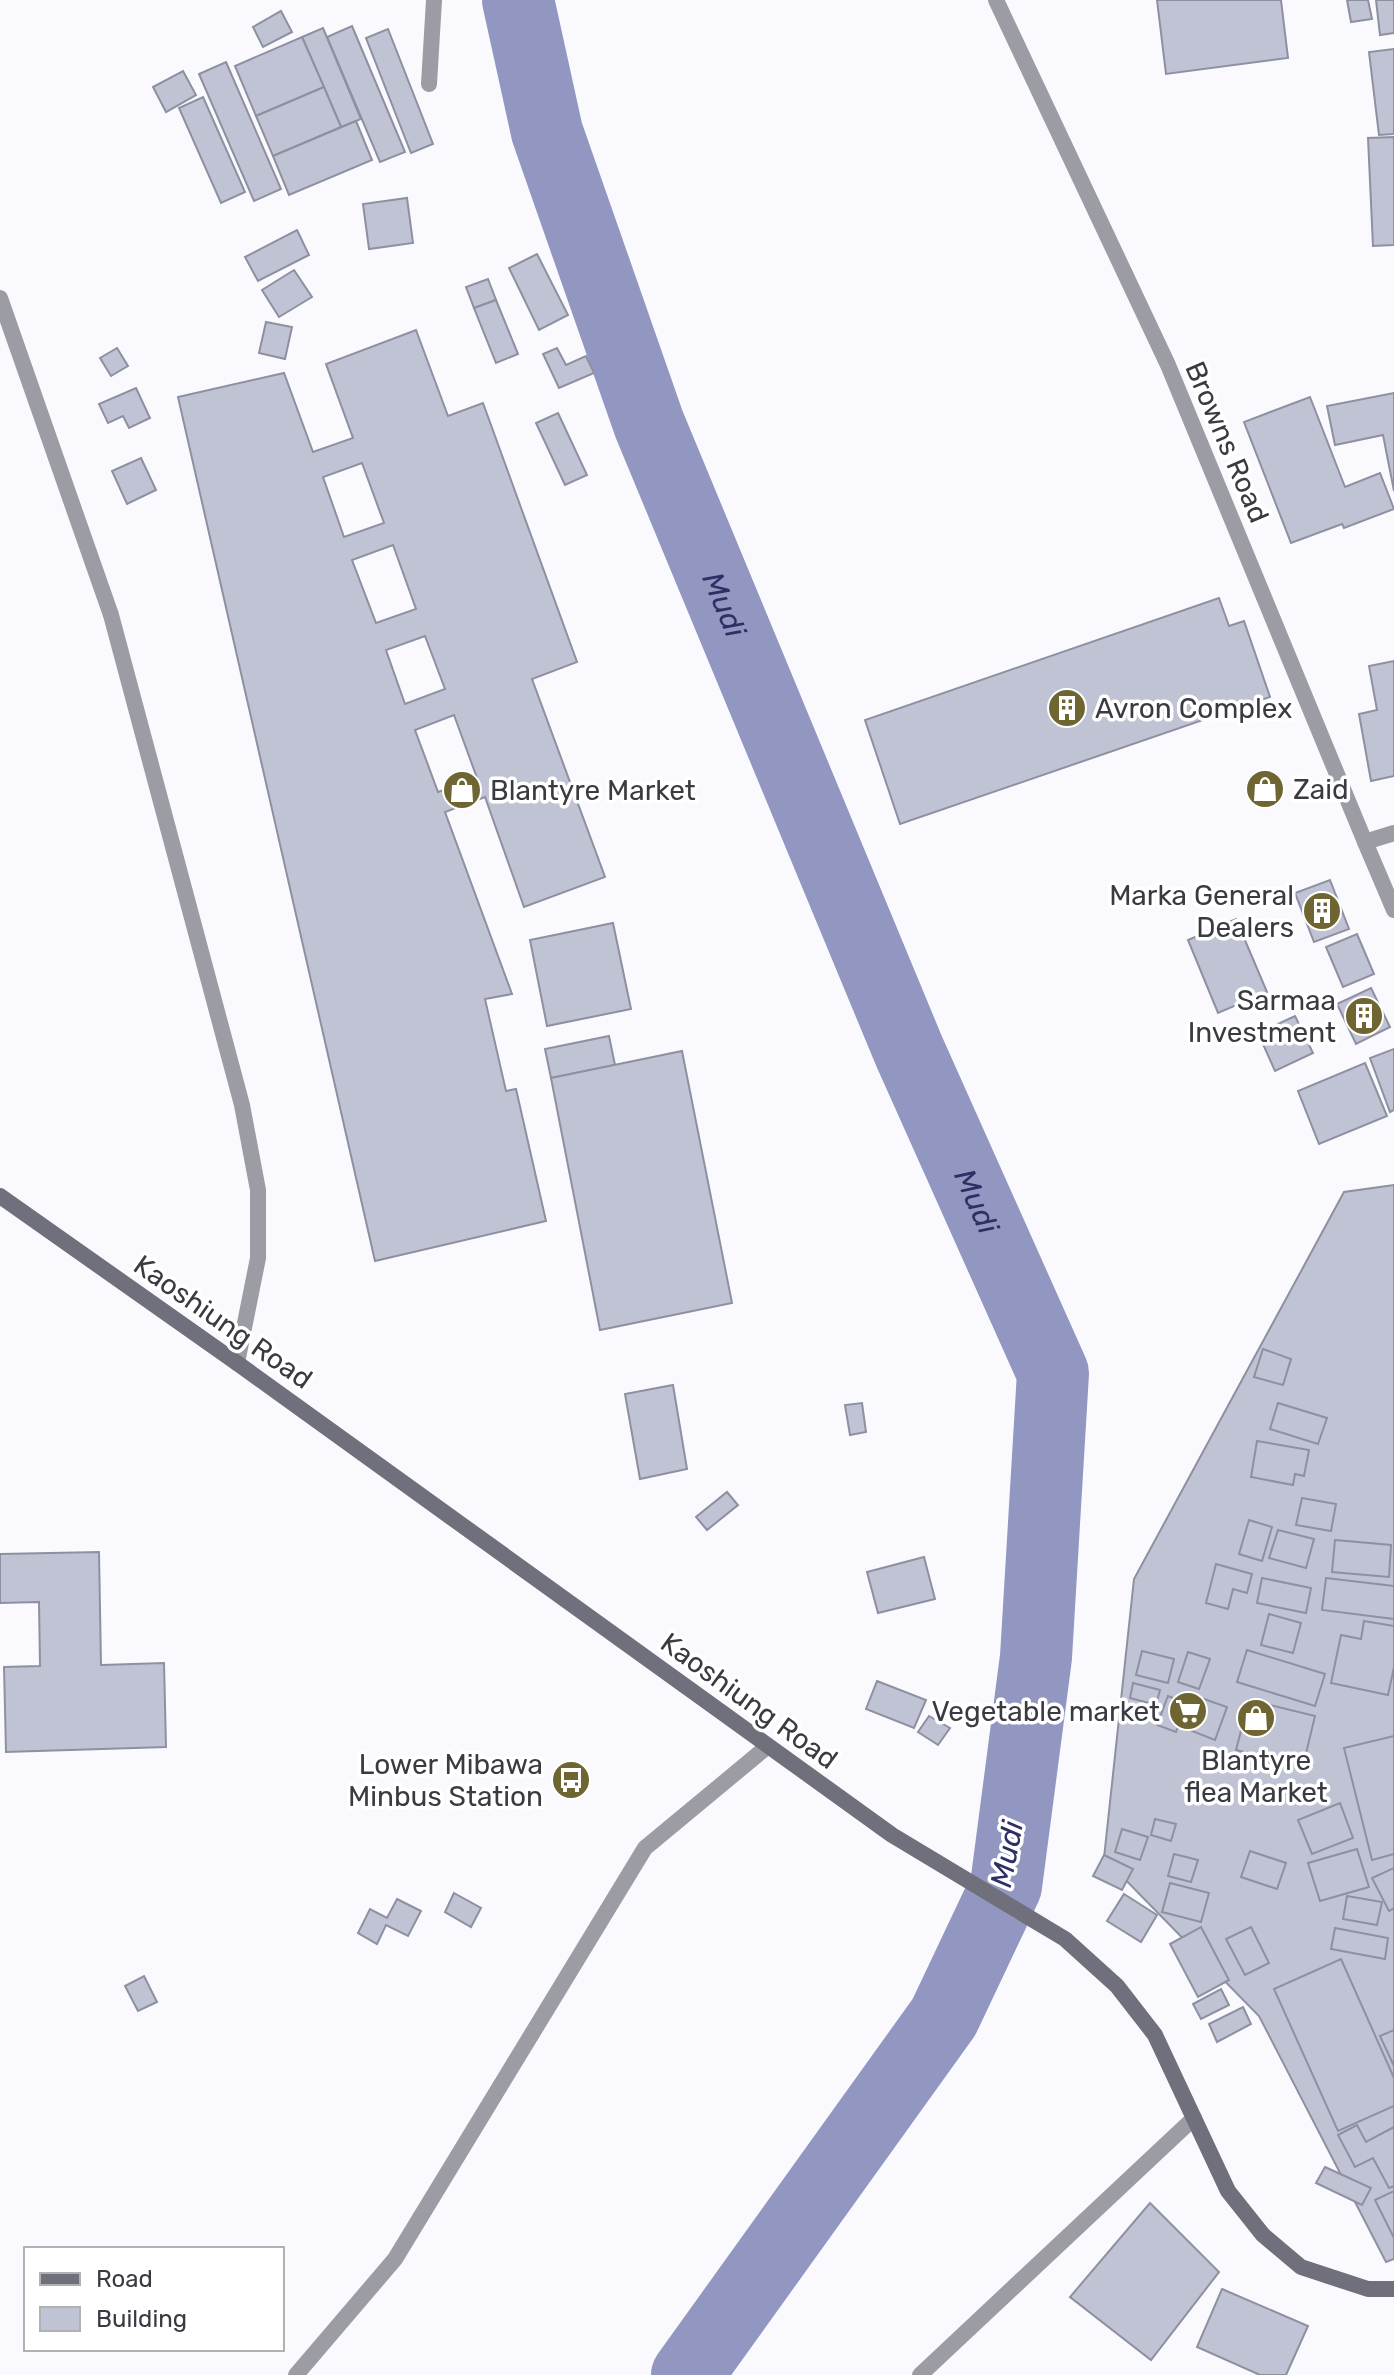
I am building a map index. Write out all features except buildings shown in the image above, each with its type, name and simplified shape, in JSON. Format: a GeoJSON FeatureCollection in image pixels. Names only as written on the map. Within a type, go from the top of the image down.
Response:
{"type":"FeatureCollection","features":[{"type":"Feature","properties":{"kind":"street"},"geometry":{"type":"LineString","coordinates":[[429,84],[434,0]]}},
{"type":"Feature","properties":{"kind":"street","name":"Browns Road"},"geometry":{"type":"LineString","coordinates":[[996,0],[1168,365],[1394,910]]}},
{"type":"Feature","properties":{"kind":"street"},"geometry":{"type":"LineString","coordinates":[[0,298],[111,615],[242,1105],[258,1190],[258,1258],[237,1363]]}},
{"type":"Feature","properties":{"kind":"street"},"geometry":{"type":"LineString","coordinates":[[1365,842],[1394,833]]}},
{"type":"Feature","properties":{"kind":"street","name":"Kaoshiung Road"},"geometry":{"type":"LineString","coordinates":[[0,1196],[892,1835],[1065,1939],[1117,1986],[1155,2035],[1228,2191],[1263,2235],[1301,2267],[1368,2289],[1394,2289]]}},
{"type":"Feature","properties":{"kind":"street"},"geometry":{"type":"LineString","coordinates":[[296,2375],[395,2259],[645,1848],[768,1746]]}},
{"type":"Feature","properties":{"kind":"street"},"geometry":{"type":"LineString","coordinates":[[920,2375],[1194,2118]]}},
{"type":"Feature","properties":{"kind":"waterway","name":"Mudi"},"geometry":{"type":"LineString","coordinates":[[518,0],[547,132],[649,424],[909,1051],[1053,1373],[1036,1657],[1006,1886],[944,2017],[687,2375]]}},
{"type":"Feature","properties":{"kind":"place","name":"Avron Complex"},"geometry":{"type":"Point","coordinates":[1067,708]}},
{"type":"Feature","properties":{"kind":"place","name":"Zaid"},"geometry":{"type":"Point","coordinates":[1265,789]}},
{"type":"Feature","properties":{"kind":"place","name":"Blantyre Market"},"geometry":{"type":"Point","coordinates":[462,790]}},
{"type":"Feature","properties":{"kind":"place","name":"Marka General Dealers"},"geometry":{"type":"Point","coordinates":[1322,911]}},
{"type":"Feature","properties":{"kind":"place","name":"Sarmaa Investment"},"geometry":{"type":"Point","coordinates":[1364,1016]}},
{"type":"Feature","properties":{"kind":"place","name":"Vegetable market"},"geometry":{"type":"Point","coordinates":[1188,1711]}},
{"type":"Feature","properties":{"kind":"place","name":"Blantyre flea Market"},"geometry":{"type":"Point","coordinates":[1256,1718]}},
{"type":"Feature","properties":{"kind":"place","name":"Lower Mibawa Minbus Station"},"geometry":{"type":"Point","coordinates":[571,1780]}}]}
